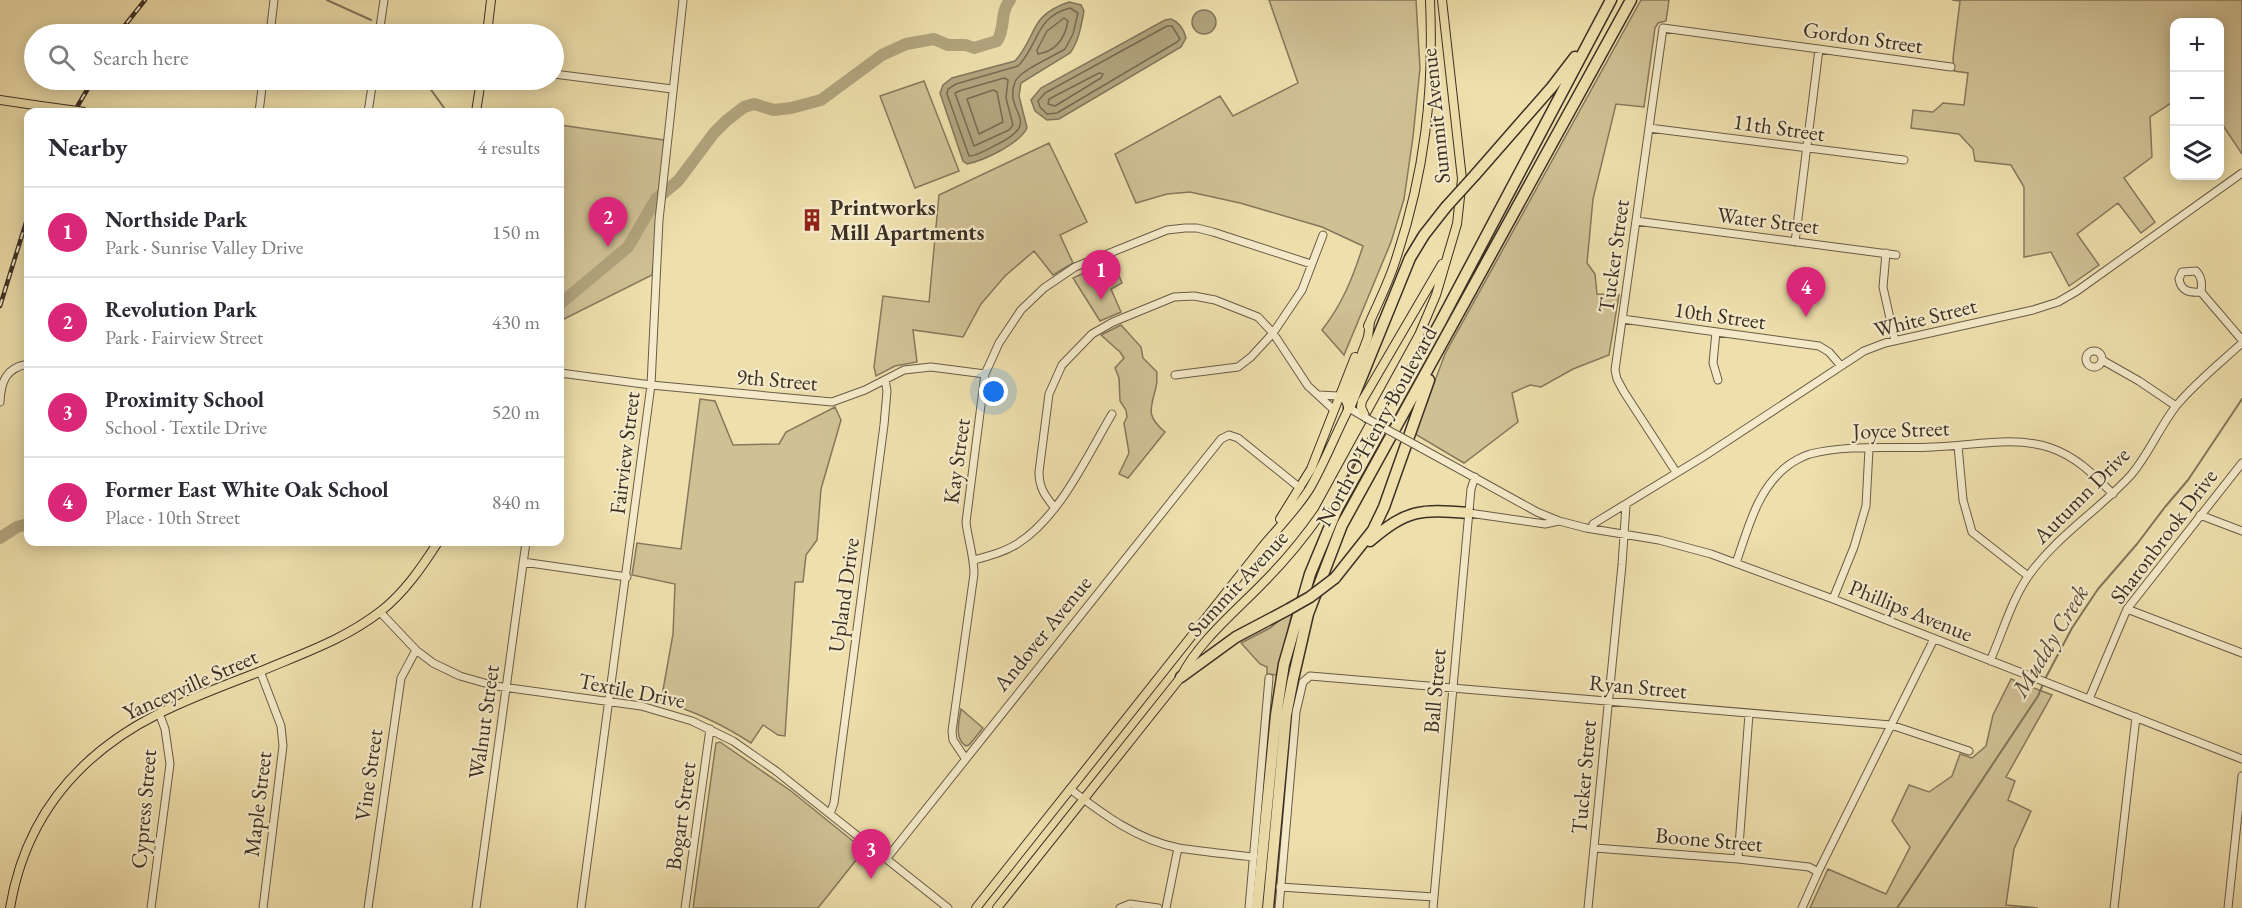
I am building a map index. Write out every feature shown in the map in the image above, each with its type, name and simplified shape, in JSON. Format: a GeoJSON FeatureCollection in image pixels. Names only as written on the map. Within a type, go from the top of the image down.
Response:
{"type":"FeatureCollection","features":[{"type":"Feature","properties":{"kind":"highway","name":"North O'Henry Boulevard"},"geometry":{"type":"LineString","coordinates":[[1257,908],[1276,715],[1284,664],[1310,574],[1337,509],[1440,323],[1611,0]]}},
{"type":"Feature","properties":{"kind":"highway","name":"North O'Henry Boulevard"},"geometry":{"type":"LineString","coordinates":[[1268,908],[1286,715],[1308,614],[1342,525],[1631,0]]}},
{"type":"Feature","properties":{"kind":"highway"},"geometry":{"type":"LineString","coordinates":[[1349,408],[1410,258],[1424,235],[1552,87],[1593,33]]}},
{"type":"Feature","properties":{"kind":"highway"},"geometry":{"type":"LineString","coordinates":[[1181,677],[1236,637],[1310,597],[1335,578],[1360,548],[1373,530],[1384,507],[1441,346]]}},
{"type":"Feature","properties":{"kind":"highway"},"geometry":{"type":"LineString","coordinates":[[1360,548],[1395,521],[1408,515],[1428,510],[1469,513]]}},
{"type":"Feature","properties":{"kind":"main road"},"geometry":{"type":"LineString","coordinates":[[488,24],[491,0]]}},
{"type":"Feature","properties":{"kind":"main road","name":"Summit Avenue"},"geometry":{"type":"LineString","coordinates":[[1263,546],[1311,469],[1338,396],[1395,264],[1415,196],[1425,147],[1431,70],[1430,0]]}},
{"type":"Feature","properties":{"kind":"main road","name":"Summit Avenue"},"geometry":{"type":"LineString","coordinates":[[996,908],[1181,677],[1186,667],[1219,628],[1288,556],[1322,512],[1419,335],[1436,295],[1453,241],[1462,178],[1442,0]]}},
{"type":"Feature","properties":{"kind":"main road"},"geometry":{"type":"LineString","coordinates":[[477,108],[479,90]]}},
{"type":"Feature","properties":{"kind":"main road"},"geometry":{"type":"LineString","coordinates":[[0,100],[56,108]]}},
{"type":"Feature","properties":{"kind":"main road"},"geometry":{"type":"LineString","coordinates":[[1366,418],[1361,407],[1362,401],[1440,268],[1453,241]]}},
{"type":"Feature","properties":{"kind":"main road","name":"Summit Avenue"},"geometry":{"type":"LineString","coordinates":[[976,908],[1309,489],[1327,457],[1349,408],[1345,399],[1368,337],[1370,322]]}},
{"type":"Feature","properties":{"kind":"main road","name":"Yanceyville Street"},"geometry":{"type":"LineString","coordinates":[[10,908],[18,869],[27,844],[49,806],[82,766],[104,747],[159,713],[336,640],[380,612],[410,581],[435,546]]}},
{"type":"Feature","properties":{"kind":"main road"},"geometry":{"type":"LineString","coordinates":[[1158,679],[1171,689]]}},
{"type":"Feature","properties":{"kind":"street"},"geometry":{"type":"LineString","coordinates":[[271,24],[274,0]]}},
{"type":"Feature","properties":{"kind":"street"},"geometry":{"type":"LineString","coordinates":[[380,24],[384,0]]}},
{"type":"Feature","properties":{"kind":"street","name":"Fairview Street"},"geometry":{"type":"LineString","coordinates":[[581,908],[651,385],[663,181],[683,0]]}},
{"type":"Feature","properties":{"kind":"street","name":"Gordon Street"},"geometry":{"type":"LineString","coordinates":[[1663,28],[1951,67]]}},
{"type":"Feature","properties":{"kind":"street","name":"Tucker Street"},"geometry":{"type":"LineString","coordinates":[[1663,28],[1615,370],[1617,379],[1676,472]]}},
{"type":"Feature","properties":{"kind":"street"},"geometry":{"type":"LineString","coordinates":[[1795,242],[1819,50]]}},
{"type":"Feature","properties":{"kind":"street"},"geometry":{"type":"LineString","coordinates":[[564,75],[672,89]]}},
{"type":"Feature","properties":{"kind":"street"},"geometry":{"type":"LineString","coordinates":[[260,108],[262,90]]}},
{"type":"Feature","properties":{"kind":"street"},"geometry":{"type":"LineString","coordinates":[[369,108],[371,90]]}},
{"type":"Feature","properties":{"kind":"street","name":"11th Street"},"geometry":{"type":"LineString","coordinates":[[1649,128],[1904,160]]}},
{"type":"Feature","properties":{"kind":"street","name":"White Street"},"geometry":{"type":"LineString","coordinates":[[1593,529],[1593,524],[1864,351],[1895,341],[2033,310],[2058,302],[2077,291],[2242,173]]}},
{"type":"Feature","properties":{"kind":"street","name":"Water Street"},"geometry":{"type":"LineString","coordinates":[[1636,221],[1896,255]]}},
{"type":"Feature","properties":{"kind":"street","name":"Kay Street"},"geometry":{"type":"LineString","coordinates":[[965,758],[953,740],[952,731],[974,574],[974,560],[966,522],[986,374],[999,343],[1021,310],[1044,288],[1075,267],[1167,230],[1197,228],[1311,264]]}},
{"type":"Feature","properties":{"kind":"street"},"geometry":{"type":"LineString","coordinates":[[1175,375],[1238,367],[1251,357],[1273,333],[1302,290],[1323,235]]}},
{"type":"Feature","properties":{"kind":"street"},"geometry":{"type":"LineString","coordinates":[[1886,253],[1883,287],[1895,341]]}},
{"type":"Feature","properties":{"kind":"street"},"geometry":{"type":"LineString","coordinates":[[2200,292],[2242,341]]}},
{"type":"Feature","properties":{"kind":"street"},"geometry":{"type":"LineString","coordinates":[[1055,508],[1039,483],[1039,472],[1049,394],[1062,365],[1092,334],[1113,322],[1174,297],[1194,296],[1215,300],[1258,317],[1273,333],[1308,386],[1333,409]]}},
{"type":"Feature","properties":{"kind":"street","name":"10th Street"},"geometry":{"type":"LineString","coordinates":[[1622,320],[1819,346],[1829,352],[1840,366]]}},
{"type":"Feature","properties":{"kind":"street"},"geometry":{"type":"LineString","coordinates":[[1716,332],[1713,363],[1718,380]]}},
{"type":"Feature","properties":{"kind":"street","name":"Autumn Drive"},"geometry":{"type":"LineString","coordinates":[[1990,661],[2028,576],[2046,555],[2113,494],[2147,455],[2163,424],[2176,406],[2242,341]]}},
{"type":"Feature","properties":{"kind":"street"},"geometry":{"type":"LineString","coordinates":[[2102,360],[2176,406]]}},
{"type":"Feature","properties":{"kind":"street"},"geometry":{"type":"LineString","coordinates":[[0,402],[0,393],[6,376],[13,369],[24,365]]}},
{"type":"Feature","properties":{"kind":"street","name":"9th Street"},"geometry":{"type":"LineString","coordinates":[[564,374],[651,385],[832,402],[904,370],[931,367],[986,374]]}},
{"type":"Feature","properties":{"kind":"street","name":"Upland Drive"},"geometry":{"type":"LineString","coordinates":[[830,814],[835,794],[884,425],[887,391],[885,380]]}},
{"type":"Feature","properties":{"kind":"street"},"geometry":{"type":"LineString","coordinates":[[1317,394],[1338,396]]}},
{"type":"Feature","properties":{"kind":"street","name":"Phillips Avenue"},"geometry":{"type":"LineString","coordinates":[[1349,408],[1537,512],[1559,521],[1678,544],[1736,562],[2242,759]]}},
{"type":"Feature","properties":{"kind":"street"},"geometry":{"type":"LineString","coordinates":[[974,560],[998,553],[1018,543],[1055,508],[1112,414]]}},
{"type":"Feature","properties":{"kind":"street","name":"Andover Avenue"},"geometry":{"type":"LineString","coordinates":[[887,858],[1221,439],[1229,435],[1238,438],[1300,488]]}},
{"type":"Feature","properties":{"kind":"street","name":"Joyce Street"},"geometry":{"type":"LineString","coordinates":[[1736,562],[1759,501],[1769,483],[1787,466],[1808,454],[1849,448],[1958,446],[2003,441],[2032,442],[2053,448],[2087,467],[2113,494]]}},
{"type":"Feature","properties":{"kind":"street"},"geometry":{"type":"LineString","coordinates":[[1958,446],[1963,500],[1972,532],[2028,576]]}},
{"type":"Feature","properties":{"kind":"street"},"geometry":{"type":"LineString","coordinates":[[1833,599],[1854,547],[1866,507],[1869,449]]}},
{"type":"Feature","properties":{"kind":"street","name":"Sharonbrook Drive"},"geometry":{"type":"LineString","coordinates":[[2089,699],[2127,609],[2242,463]]}},
{"type":"Feature","properties":{"kind":"street","name":"Ball Street"},"geometry":{"type":"LineString","coordinates":[[1434,908],[1452,687],[1471,489],[1475,477]]}},
{"type":"Feature","properties":{"kind":"street","name":"Tucker Street"},"geometry":{"type":"LineString","coordinates":[[1588,908],[1626,505]]}},
{"type":"Feature","properties":{"kind":"street","name":"Phillips Avenue"},"geometry":{"type":"LineString","coordinates":[[1469,513],[1545,524],[1559,521]]}},
{"type":"Feature","properties":{"kind":"street"},"geometry":{"type":"LineString","coordinates":[[2200,515],[2242,531]]}},
{"type":"Feature","properties":{"kind":"street","name":"Walnut Street"},"geometry":{"type":"LineString","coordinates":[[476,908],[525,546]]}},
{"type":"Feature","properties":{"kind":"street"},"geometry":{"type":"LineString","coordinates":[[523,562],[627,577]]}},
{"type":"Feature","properties":{"kind":"street"},"geometry":{"type":"LineString","coordinates":[[2127,609],[2242,654]]}},
{"type":"Feature","properties":{"kind":"street","name":"Textile Drive"},"geometry":{"type":"LineString","coordinates":[[380,612],[416,650],[433,663],[460,676],[506,687],[641,706],[672,714],[711,729],[733,741],[776,771],[948,908]]}},
{"type":"Feature","properties":{"kind":"street"},"geometry":{"type":"LineString","coordinates":[[1802,908],[1934,639]]}},
{"type":"Feature","properties":{"kind":"street","name":"Vine Street"},"geometry":{"type":"LineString","coordinates":[[368,908],[401,678],[416,650]]}},
{"type":"Feature","properties":{"kind":"street","name":"Maple Street"},"geometry":{"type":"LineString","coordinates":[[260,671],[281,726],[283,746],[263,908]]}},
{"type":"Feature","properties":{"kind":"street","name":"Ryan Street"},"geometry":{"type":"LineString","coordinates":[[1280,886],[1296,712],[1303,682],[1314,675],[1891,725],[1969,751]]}},
{"type":"Feature","properties":{"kind":"street"},"geometry":{"type":"LineString","coordinates":[[1249,908],[1269,678]]}},
{"type":"Feature","properties":{"kind":"street","name":"Cypress Street"},"geometry":{"type":"LineString","coordinates":[[151,908],[170,764],[165,729],[159,713]]}},
{"type":"Feature","properties":{"kind":"street"},"geometry":{"type":"LineString","coordinates":[[1738,859],[1749,714]]}},
{"type":"Feature","properties":{"kind":"street"},"geometry":{"type":"LineString","coordinates":[[2114,908],[2136,717]]}},
{"type":"Feature","properties":{"kind":"street","name":"Bogart Street"},"geometry":{"type":"LineString","coordinates":[[685,908],[711,729]]}},
{"type":"Feature","properties":{"kind":"street"},"geometry":{"type":"LineString","coordinates":[[2229,908],[2242,776]]}},
{"type":"Feature","properties":{"kind":"street"},"geometry":{"type":"LineString","coordinates":[[1070,789],[1107,817],[1132,832],[1178,848],[1253,857]]}},
{"type":"Feature","properties":{"kind":"street"},"geometry":{"type":"LineString","coordinates":[[1166,908],[1178,848]]}},
{"type":"Feature","properties":{"kind":"street","name":"Boone Street"},"geometry":{"type":"LineString","coordinates":[[1595,849],[1738,859],[1809,867],[1818,872]]}},
{"type":"Feature","properties":{"kind":"street"},"geometry":{"type":"LineString","coordinates":[[1279,908],[1280,886],[1434,897]]}},
{"type":"Feature","properties":{"kind":"street"},"geometry":{"type":"LineString","coordinates":[[1120,908],[1130,904],[1158,908]]}},
{"type":"Feature","properties":{"kind":"shaded area"},"geometry":{"type":"Polygon","coordinates":[[[1269,0],[1416,0],[1420,68],[1404,199],[1391,242],[1344,355],[1322,330],[1347,290],[1363,246],[1322,227],[1240,203],[1190,192],[1167,194],[1136,203],[1115,154],[1220,96],[1233,116],[1298,83],[1269,0]]]}},
{"type":"Feature","properties":{"kind":"shaded area"},"geometry":{"type":"Polygon","coordinates":[[[1641,0],[1669,0],[1666,21],[1658,23],[1655,28],[1644,107],[1616,104],[1593,199],[1587,263],[1595,274],[1597,294],[1619,295],[1609,355],[1573,369],[1541,387],[1530,385],[1512,393],[1518,422],[1464,463],[1415,434],[1445,354],[1641,0]]]}},
{"type":"Feature","properties":{"kind":"shaded area"},"geometry":{"type":"Polygon","coordinates":[[[1952,0],[2242,0],[2242,154],[2224,127],[2224,18],[2170,18],[2170,104],[2150,117],[2152,157],[2124,178],[2155,222],[2141,233],[2118,203],[2077,234],[2099,265],[2069,286],[2051,252],[2024,257],[2024,187],[2011,165],[1975,161],[1973,149],[1959,134],[1911,128],[1913,110],[1933,112],[1943,103],[1964,105],[1968,73],[1954,71],[1953,58],[1960,1],[1952,0]]]}},
{"type":"Feature","properties":{"kind":"shaded area"},"geometry":{"type":"Polygon","coordinates":[[[924,81],[959,171],[915,188],[880,96],[924,81]]]}},
{"type":"Feature","properties":{"kind":"shaded area"},"geometry":{"type":"Polygon","coordinates":[[[564,126],[664,140],[659,220],[652,275],[564,319],[564,126]]]}},
{"type":"Feature","properties":{"kind":"shaded area"},"geometry":{"type":"Polygon","coordinates":[[[1049,143],[1087,222],[1060,235],[1073,263],[1053,275],[1034,251],[1005,276],[981,304],[963,337],[913,330],[917,362],[895,366],[876,376],[874,367],[883,296],[929,302],[939,195],[1049,143]]]}},
{"type":"Feature","properties":{"kind":"shaded area"},"geometry":{"type":"Polygon","coordinates":[[[1112,260],[1122,283],[1111,289],[1121,312],[1100,321],[1073,278],[1112,260]]]}},
{"type":"Feature","properties":{"kind":"shaded area"},"geometry":{"type":"Polygon","coordinates":[[[1121,325],[1141,347],[1143,358],[1157,372],[1151,411],[1154,421],[1165,432],[1128,478],[1119,474],[1129,453],[1124,423],[1127,417],[1126,410],[1120,401],[1119,378],[1115,368],[1124,358],[1101,335],[1121,325]]]}},
{"type":"Feature","properties":{"kind":"shaded area"},"geometry":{"type":"Polygon","coordinates":[[[700,399],[715,401],[733,445],[779,444],[786,432],[835,407],[841,420],[821,489],[817,540],[806,555],[803,582],[795,582],[785,736],[778,735],[763,725],[751,743],[708,719],[661,701],[673,634],[675,584],[632,575],[637,543],[681,549],[700,399]]]}},
{"type":"Feature","properties":{"kind":"shaded area"},"geometry":{"type":"Polygon","coordinates":[[[1292,613],[1277,675],[1267,674],[1267,667],[1260,664],[1241,643],[1292,613]]]}},
{"type":"Feature","properties":{"kind":"shaded area"},"geometry":{"type":"Polygon","coordinates":[[[2011,679],[2052,695],[2006,777],[2015,781],[2008,800],[2031,811],[2014,849],[2006,905],[2038,908],[1810,908],[1828,869],[1886,894],[1910,847],[1892,821],[1909,785],[1929,792],[1952,776],[1960,754],[1972,758],[1986,746],[1993,715],[2011,679]]]}},
{"type":"Feature","properties":{"kind":"shaded area"},"geometry":{"type":"Polygon","coordinates":[[[961,709],[983,728],[966,746],[962,743],[959,734],[961,709]]]}},
{"type":"Feature","properties":{"kind":"shaded area"},"geometry":{"type":"Polygon","coordinates":[[[720,742],[791,791],[864,850],[818,908],[693,908],[716,743],[720,742]]]}},
{"type":"Feature","properties":{"kind":"water"},"geometry":{"type":"Polygon","coordinates":[[[1069,2],[1081,5],[1084,11],[1076,43],[1070,53],[1021,83],[1019,96],[1027,128],[1017,140],[1001,150],[967,164],[963,161],[940,93],[943,85],[952,78],[1015,61],[1046,13],[1069,2]]]}},
{"type":"Feature","properties":{"kind":"water"},"geometry":{"type":"Polygon","coordinates":[[[1204,10],[1213,13],[1216,22],[1213,31],[1204,34],[1195,31],[1192,22],[1195,13],[1204,10]]]}},
{"type":"Feature","properties":{"kind":"water"},"geometry":{"type":"Polygon","coordinates":[[[1171,19],[1179,24],[1185,35],[1186,38],[1181,47],[1059,119],[1047,120],[1035,111],[1031,100],[1041,88],[1165,20],[1171,19]]]}},
{"type":"Feature","properties":{"kind":"waterway"},"geometry":{"type":"LineString","coordinates":[[327,0],[371,20]]}},
{"type":"Feature","properties":{"kind":"waterway"},"geometry":{"type":"LineString","coordinates":[[564,301],[628,247],[656,199],[678,181],[714,133],[744,107],[754,104],[774,110],[821,100],[882,55],[906,44],[934,39],[948,45],[966,45],[974,48],[997,41],[1010,0]]}},
{"type":"Feature","properties":{"kind":"waterway"},"geometry":{"type":"LineString","coordinates":[[431,90],[444,108]]}},
{"type":"Feature","properties":{"kind":"waterway","name":"Muddy Creek"},"geometry":{"type":"LineString","coordinates":[[2045,679],[2072,628],[2098,589],[2188,480],[2242,399]]}},
{"type":"Feature","properties":{"kind":"waterway"},"geometry":{"type":"LineString","coordinates":[[0,538],[24,525]]}},
{"type":"Feature","properties":{"kind":"waterway","name":"Muddy Creek"},"geometry":{"type":"LineString","coordinates":[[1897,908],[2038,696],[2043,684]]}},
{"type":"Feature","properties":{"kind":"railway"},"geometry":{"type":"LineString","coordinates":[[126,24],[145,0]]}},
{"type":"Feature","properties":{"kind":"railway"},"geometry":{"type":"LineString","coordinates":[[76,108],[87,90]]}},
{"type":"Feature","properties":{"kind":"railway"},"geometry":{"type":"LineString","coordinates":[[0,306],[24,229]]}},
{"type":"Feature","properties":{"kind":"place","name":"Printworks Mill Apartments"},"geometry":{"type":"Point","coordinates":[812,220]}},
{"type":"Feature","properties":{"kind":"place","name":"Revolution Park"},"geometry":{"type":"Point","coordinates":[608,247]}},
{"type":"Feature","properties":{"kind":"place","name":"Northside Park"},"geometry":{"type":"Point","coordinates":[1101,300]}},
{"type":"Feature","properties":{"kind":"place","name":"Former East White Oak School"},"geometry":{"type":"Point","coordinates":[1806,317]}},
{"type":"Feature","properties":{"kind":"place","name":"Proximity School"},"geometry":{"type":"Point","coordinates":[871,879]}}]}
